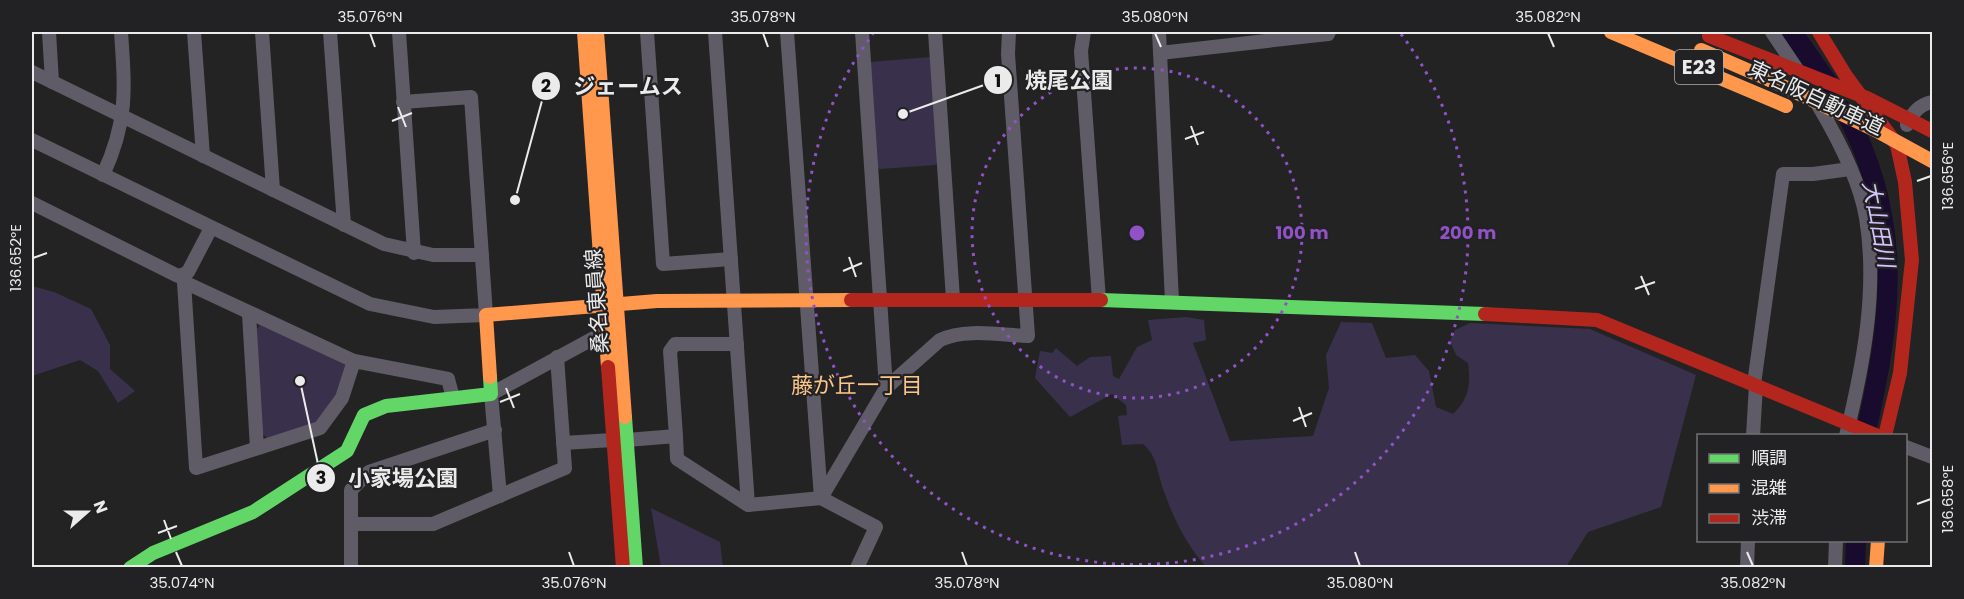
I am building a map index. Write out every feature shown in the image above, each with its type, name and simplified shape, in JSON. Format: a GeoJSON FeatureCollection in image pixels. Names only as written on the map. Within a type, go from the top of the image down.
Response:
{"type":"FeatureCollection","features":[{"type":"Feature","properties":{"kind":"main road","name":"桑名東員線"},"geometry":{"type":"LineString","coordinates":[[584,32],[604,306],[636,567]]}},
{"type":"Feature","properties":{"kind":"main road","name":"桑名東員線"},"geometry":{"type":"LineString","coordinates":[[597,32],[619,304],[623,567]]}},
{"type":"Feature","properties":{"kind":"main road","name":"東名阪自動車道"},"geometry":{"type":"LineString","coordinates":[[1611,32],[1796,111],[1854,139]]}},
{"type":"Feature","properties":{"kind":"main road"},"geometry":{"type":"LineString","coordinates":[[1819,32],[1846,76],[1897,145],[1905,182],[1912,260],[1900,373],[1885,434]]}},
{"type":"Feature","properties":{"kind":"main road"},"geometry":{"type":"LineString","coordinates":[[1703,34],[1867,98],[1932,131]]}},
{"type":"Feature","properties":{"kind":"main road","name":"東名阪自動車道"},"geometry":{"type":"LineString","coordinates":[[1689,45],[1770,80],[1879,132],[1932,161]]}},
{"type":"Feature","properties":{"kind":"main road","name":"東名阪自動車道"},"geometry":{"type":"LineString","coordinates":[[1883,153],[1913,169]]}},
{"type":"Feature","properties":{"kind":"main road"},"geometry":{"type":"LineString","coordinates":[[604,306],[610,298],[603,191],[607,174]]}},
{"type":"Feature","properties":{"kind":"main road"},"geometry":{"type":"LineString","coordinates":[[129,567],[153,553],[253,512],[347,452],[364,415],[386,406],[491,394],[486,315],[657,301],[953,299],[1172,301],[1597,320],[1755,385],[1849,428],[1874,434]]}},
{"type":"Feature","properties":{"kind":"main road"},"geometry":{"type":"LineString","coordinates":[[1876,567],[1878,542]]}},
{"type":"Feature","properties":{"kind":"street"},"geometry":{"type":"LineString","coordinates":[[49,32],[52,82]]}},
{"type":"Feature","properties":{"kind":"street"},"geometry":{"type":"LineString","coordinates":[[103,175],[119,137],[123,117],[125,91],[121,32]]}},
{"type":"Feature","properties":{"kind":"street"},"geometry":{"type":"LineString","coordinates":[[194,32],[203,156]]}},
{"type":"Feature","properties":{"kind":"street"},"geometry":{"type":"LineString","coordinates":[[262,32],[273,190]]}},
{"type":"Feature","properties":{"kind":"street"},"geometry":{"type":"LineString","coordinates":[[330,32],[344,225]]}},
{"type":"Feature","properties":{"kind":"street"},"geometry":{"type":"LineString","coordinates":[[399,32],[414,253]]}},
{"type":"Feature","properties":{"kind":"street"},"geometry":{"type":"LineString","coordinates":[[647,32],[663,264],[731,259]]}},
{"type":"Feature","properties":{"kind":"street"},"geometry":{"type":"LineString","coordinates":[[715,32],[748,505]]}},
{"type":"Feature","properties":{"kind":"street"},"geometry":{"type":"LineString","coordinates":[[787,32],[821,498]]}},
{"type":"Feature","properties":{"kind":"street"},"geometry":{"type":"LineString","coordinates":[[862,32],[886,388]]}},
{"type":"Feature","properties":{"kind":"street"},"geometry":{"type":"LineString","coordinates":[[935,32],[953,299]]}},
{"type":"Feature","properties":{"kind":"street"},"geometry":{"type":"LineString","coordinates":[[821,498],[886,388],[940,340],[947,336],[984,334],[1028,336],[1008,54],[1009,32]]}},
{"type":"Feature","properties":{"kind":"street"},"geometry":{"type":"LineString","coordinates":[[1084,32],[1082,51],[1099,300]]}},
{"type":"Feature","properties":{"kind":"street"},"geometry":{"type":"LineString","coordinates":[[1159,32],[1172,301]]}},
{"type":"Feature","properties":{"kind":"street"},"geometry":{"type":"LineString","coordinates":[[1225,46],[1229,32]]}},
{"type":"Feature","properties":{"kind":"street"},"geometry":{"type":"LineString","coordinates":[[1160,53],[1328,34],[1329,32]]}},
{"type":"Feature","properties":{"kind":"street"},"geometry":{"type":"LineString","coordinates":[[1772,32],[1823,114],[1850,169],[1866,217],[1870,295],[1849,428]]}},
{"type":"Feature","properties":{"kind":"street"},"geometry":{"type":"LineString","coordinates":[[32,72],[384,244],[414,253],[442,256],[482,255]]}},
{"type":"Feature","properties":{"kind":"street"},"geometry":{"type":"LineString","coordinates":[[32,140],[370,304],[434,317],[486,315],[471,97],[403,102]]}},
{"type":"Feature","properties":{"kind":"street"},"geometry":{"type":"LineString","coordinates":[[1897,145],[1913,113],[1923,104],[1932,102]]}},
{"type":"Feature","properties":{"kind":"street"},"geometry":{"type":"LineString","coordinates":[[1754,434],[1755,385],[1784,174],[1813,174],[1850,169]]}},
{"type":"Feature","properties":{"kind":"street"},"geometry":{"type":"LineString","coordinates":[[32,203],[183,278],[249,314],[354,361],[448,379],[453,398]]}},
{"type":"Feature","properties":{"kind":"street"},"geometry":{"type":"LineString","coordinates":[[211,228],[183,278],[195,468],[320,428],[342,398],[354,361]]}},
{"type":"Feature","properties":{"kind":"street"},"geometry":{"type":"LineString","coordinates":[[249,314],[257,448]]}},
{"type":"Feature","properties":{"kind":"street"},"geometry":{"type":"LineString","coordinates":[[500,496],[491,394],[594,338]]}},
{"type":"Feature","properties":{"kind":"street"},"geometry":{"type":"LineString","coordinates":[[736,344],[675,344],[670,351],[678,459],[748,505],[821,498],[876,527],[857,567]]}},
{"type":"Feature","properties":{"kind":"street"},"geometry":{"type":"LineString","coordinates":[[351,524],[433,524],[565,468],[557,357]]}},
{"type":"Feature","properties":{"kind":"street"},"geometry":{"type":"LineString","coordinates":[[351,567],[351,490],[369,472],[495,430]]}},
{"type":"Feature","properties":{"kind":"street"},"geometry":{"type":"LineString","coordinates":[[563,443],[676,436]]}},
{"type":"Feature","properties":{"kind":"street"},"geometry":{"type":"LineString","coordinates":[[1907,448],[1932,457]]}},
{"type":"Feature","properties":{"kind":"street"},"geometry":{"type":"LineString","coordinates":[[1747,567],[1748,542]]}},
{"type":"Feature","properties":{"kind":"street"},"geometry":{"type":"LineString","coordinates":[[1836,542],[1836,567]]}},
{"type":"Feature","properties":{"kind":"shaded area"},"geometry":{"type":"Polygon","coordinates":[[[930,57],[938,162],[935,165],[880,169],[875,167],[870,62],[930,57]]]}},
{"type":"Feature","properties":{"kind":"shaded area"},"geometry":{"type":"Polygon","coordinates":[[[32,286],[54,292],[91,309],[110,345],[110,369],[135,391],[118,403],[98,371],[80,360],[32,376],[32,286]]]}},
{"type":"Feature","properties":{"kind":"shaded area"},"geometry":{"type":"Polygon","coordinates":[[[1186,317],[1204,320],[1206,340],[1193,343],[1230,441],[1313,436],[1329,388],[1326,355],[1341,322],[1372,323],[1386,358],[1415,355],[1429,371],[1436,407],[1453,414],[1466,397],[1469,378],[1468,363],[1456,355],[1450,341],[1455,330],[1470,323],[1590,329],[1696,375],[1661,507],[1588,532],[1566,567],[1206,567],[1177,524],[1162,487],[1155,461],[1148,449],[1143,444],[1122,445],[1118,416],[1127,415],[1126,405],[1112,394],[1070,417],[1035,378],[1040,351],[1052,353],[1056,348],[1077,366],[1090,357],[1111,356],[1113,376],[1119,379],[1137,347],[1152,340],[1148,320],[1186,317]]]}},
{"type":"Feature","properties":{"kind":"shaded area"},"geometry":{"type":"Polygon","coordinates":[[[260,325],[345,362],[347,367],[337,394],[318,423],[269,440],[262,433],[256,330],[260,325]]]}},
{"type":"Feature","properties":{"kind":"shaded area"},"geometry":{"type":"Polygon","coordinates":[[[651,508],[720,542],[723,567],[661,567],[651,508]]]}},
{"type":"Feature","properties":{"kind":"waterway","name":"大山田川"},"geometry":{"type":"LineString","coordinates":[[1792,32],[1830,86]]}},
{"type":"Feature","properties":{"kind":"waterway","name":"大山田川"},"geometry":{"type":"LineString","coordinates":[[1845,111],[1864,152],[1877,192],[1885,231],[1888,271],[1882,351],[1865,434]]}},
{"type":"Feature","properties":{"kind":"waterway","name":"大山田川"},"geometry":{"type":"LineString","coordinates":[[1855,568],[1856,542]]}},
{"type":"Feature","properties":{"kind":"traffic: fast"},"geometry":{"type":"LineString","coordinates":[[1101,300],[1485,314]]}},
{"type":"Feature","properties":{"kind":"traffic: fast"},"geometry":{"type":"LineString","coordinates":[[130,568],[153,553],[253,512],[347,451],[364,415],[386,406],[491,394],[490,377]]}},
{"type":"Feature","properties":{"kind":"traffic: fast"},"geometry":{"type":"LineString","coordinates":[[625,417],[636,568]]}},
{"type":"Feature","properties":{"kind":"traffic: slow"},"geometry":{"type":"LineString","coordinates":[[584,32],[608,367]]}},
{"type":"Feature","properties":{"kind":"traffic: slow"},"geometry":{"type":"LineString","coordinates":[[597,32],[625,417]]}},
{"type":"Feature","properties":{"kind":"traffic: slow"},"geometry":{"type":"LineString","coordinates":[[1611,32],[1786,106]]}},
{"type":"Feature","properties":{"kind":"traffic: slow"},"geometry":{"type":"LineString","coordinates":[[1701,50],[1770,80]]}},
{"type":"Feature","properties":{"kind":"traffic: slow"},"geometry":{"type":"LineString","coordinates":[[1770,80],[1879,132],[1932,161]]}},
{"type":"Feature","properties":{"kind":"traffic: slow"},"geometry":{"type":"LineString","coordinates":[[490,377],[486,315],[657,301],[851,300]]}},
{"type":"Feature","properties":{"kind":"traffic: slow"},"geometry":{"type":"LineString","coordinates":[[1876,568],[1878,542]]}},
{"type":"Feature","properties":{"kind":"traffic: jam"},"geometry":{"type":"LineString","coordinates":[[1819,32],[1846,76],[1897,145],[1905,182],[1912,260],[1900,373],[1885,434]]}},
{"type":"Feature","properties":{"kind":"traffic: jam"},"geometry":{"type":"LineString","coordinates":[[1709,36],[1867,98],[1932,131]]}},
{"type":"Feature","properties":{"kind":"traffic: jam"},"geometry":{"type":"LineString","coordinates":[[851,300],[1101,300]]}},
{"type":"Feature","properties":{"kind":"traffic: jam"},"geometry":{"type":"LineString","coordinates":[[1485,314],[1597,320],[1873,434]]}},
{"type":"Feature","properties":{"kind":"traffic: jam"},"geometry":{"type":"LineString","coordinates":[[608,367],[623,568]]}},
{"type":"Feature","properties":{"kind":"place","name":"焼尾公園"},"geometry":{"type":"Point","coordinates":[903,114]}},
{"type":"Feature","properties":{"kind":"place","name":"ジェームス"},"geometry":{"type":"Point","coordinates":[515,200]}},
{"type":"Feature","properties":{"kind":"place","name":"小家場公園"},"geometry":{"type":"Point","coordinates":[300,381]}},
{"type":"Feature","properties":{"kind":"district","name":"藤が丘一丁目"},"geometry":{"type":"Point","coordinates":[857,385]}}]}
